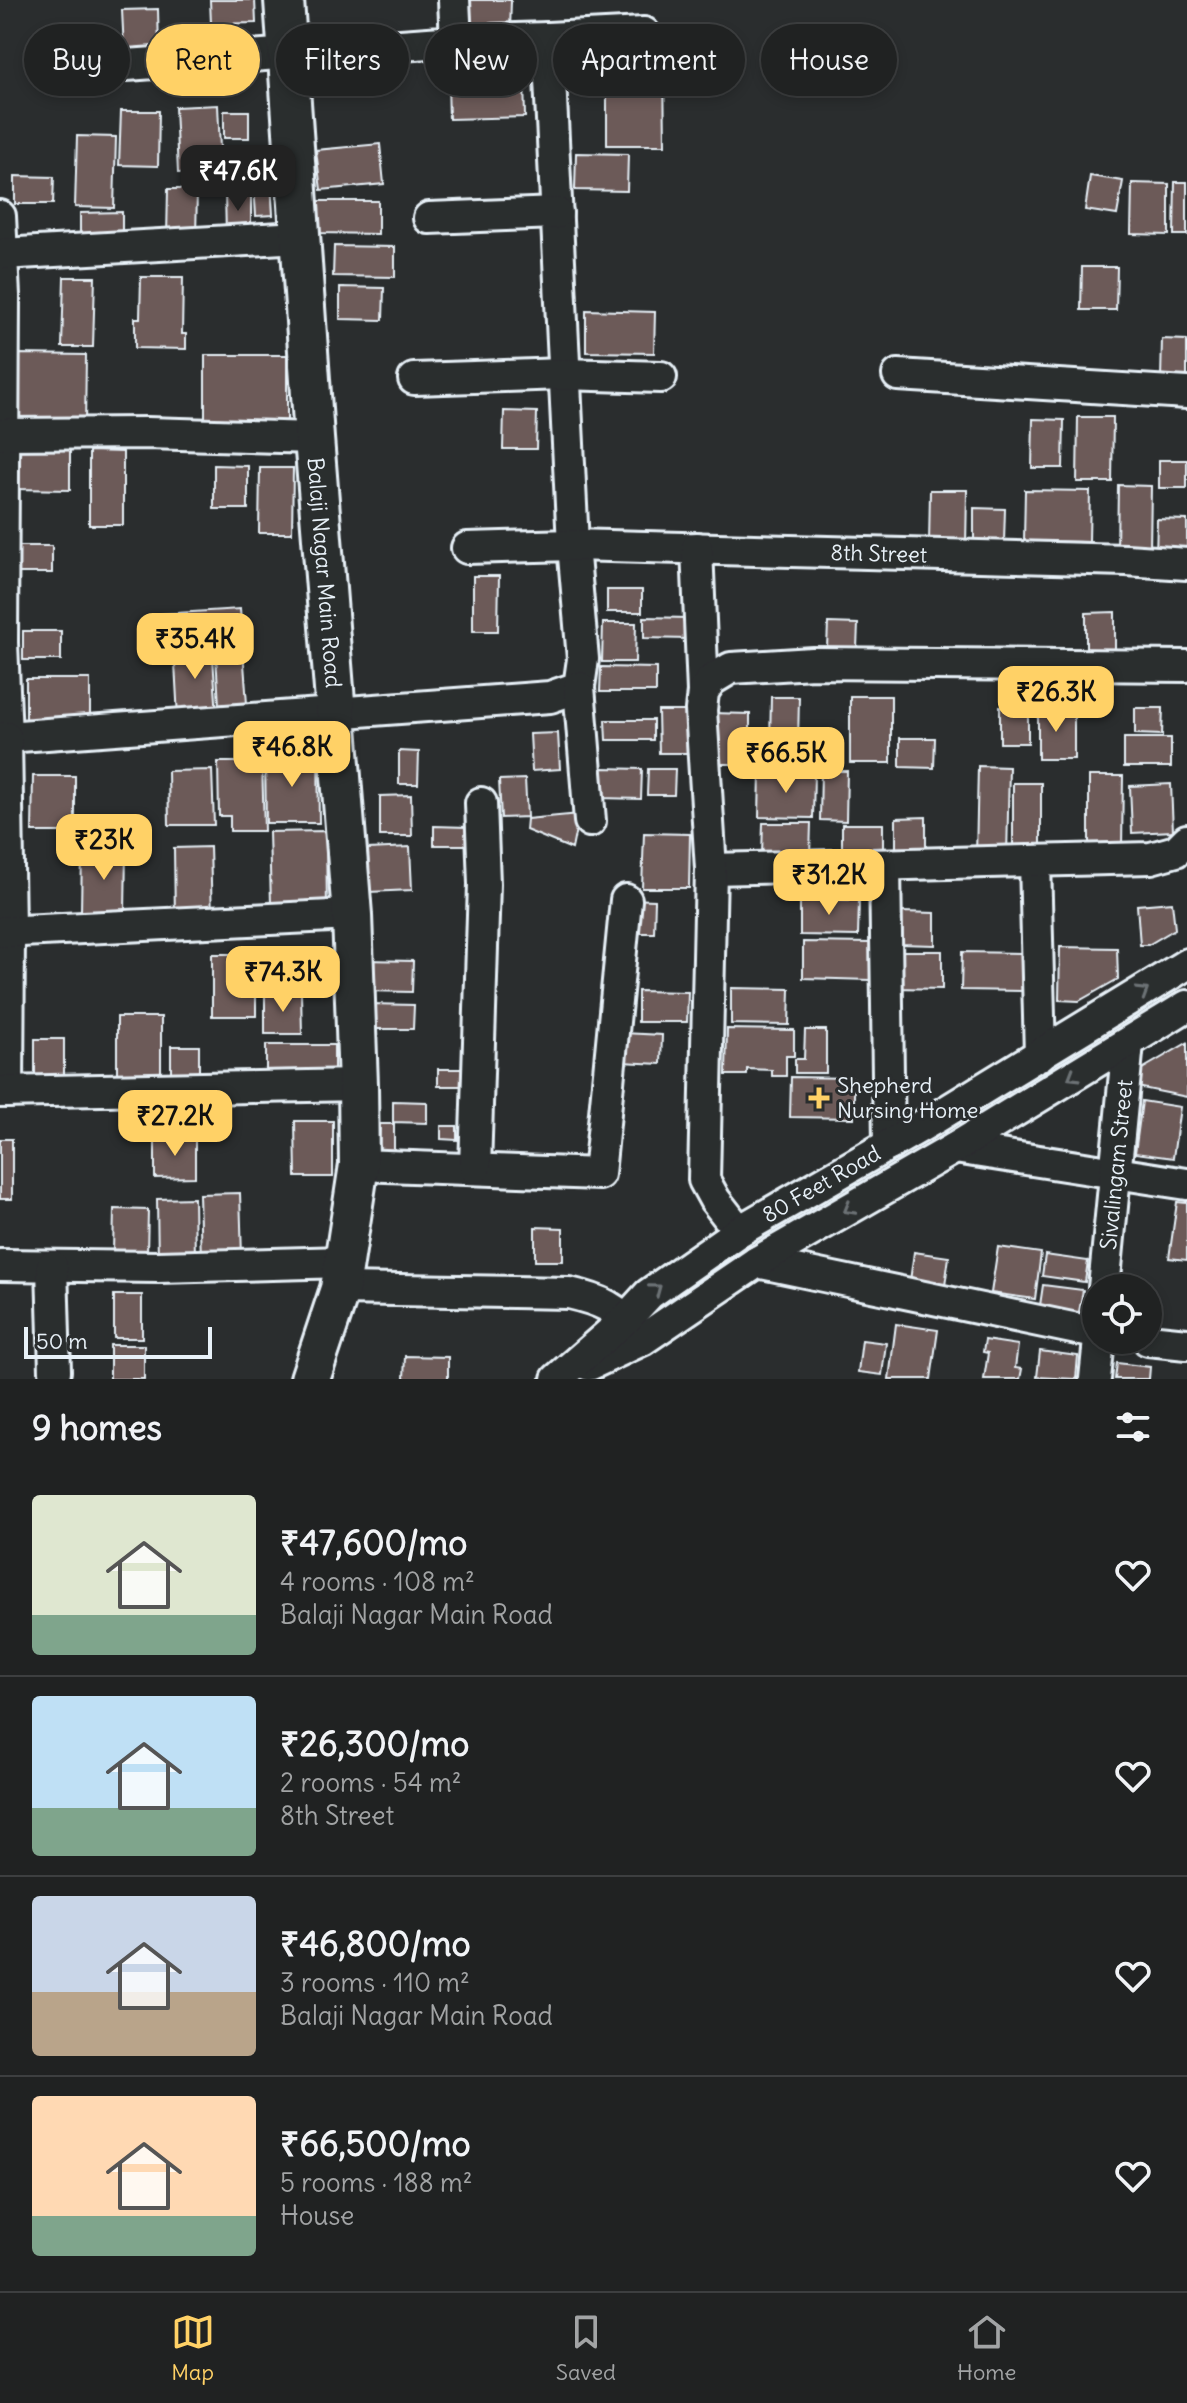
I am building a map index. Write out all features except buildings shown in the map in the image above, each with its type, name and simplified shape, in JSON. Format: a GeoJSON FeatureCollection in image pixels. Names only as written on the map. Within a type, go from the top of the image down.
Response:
{"type":"FeatureCollection","features":[{"type":"Feature","properties":{"kind":"main road","name":"Balaji Nagar Main Road"},"geometry":{"type":"LineString","coordinates":[[284,0],[286,24]]}},
{"type":"Feature","properties":{"kind":"main road","name":"Balaji Nagar Main Road"},"geometry":{"type":"LineString","coordinates":[[291,96],[352,915],[358,1085],[359,1165],[342,1275],[310,1379]]}},
{"type":"Feature","properties":{"kind":"street"},"geometry":{"type":"LineString","coordinates":[[454,0],[455,24]]}},
{"type":"Feature","properties":{"kind":"street"},"geometry":{"type":"LineString","coordinates":[[537,38],[553,38]]}},
{"type":"Feature","properties":{"kind":"street"},"geometry":{"type":"LineString","coordinates":[[548,38],[563,374],[583,659],[579,687],[590,821]]}},
{"type":"Feature","properties":{"kind":"street"},"geometry":{"type":"LineString","coordinates":[[130,65],[276,56]]}},
{"type":"Feature","properties":{"kind":"street"},"geometry":{"type":"LineString","coordinates":[[429,218],[557,213]]}},
{"type":"Feature","properties":{"kind":"street"},"geometry":{"type":"LineString","coordinates":[[0,216],[4,296],[1,644],[6,737],[4,1092],[358,1085]]}},
{"type":"Feature","properties":{"kind":"street"},"geometry":{"type":"LineString","coordinates":[[2,254],[300,237]]}},
{"type":"Feature","properties":{"kind":"street"},"geometry":{"type":"LineString","coordinates":[[414,379],[563,374],[661,377]]}},
{"type":"Feature","properties":{"kind":"street"},"geometry":{"type":"LineString","coordinates":[[898,375],[1187,393]]}},
{"type":"Feature","properties":{"kind":"street"},"geometry":{"type":"LineString","coordinates":[[4,434],[147,433],[314,438]]}},
{"type":"Feature","properties":{"kind":"street","name":"8th Street"},"geometry":{"type":"LineString","coordinates":[[467,548],[573,545],[1187,564]]}},
{"type":"Feature","properties":{"kind":"street"},"geometry":{"type":"LineString","coordinates":[[697,548],[703,692],[701,710],[711,869],[704,1180],[739,1231]]}},
{"type":"Feature","properties":{"kind":"street"},"geometry":{"type":"LineString","coordinates":[[703,692],[711,680],[731,668],[813,663],[1187,666],[1187,657]]}},
{"type":"Feature","properties":{"kind":"street"},"geometry":{"type":"LineString","coordinates":[[6,737],[550,697],[579,687]]}},
{"type":"Feature","properties":{"kind":"street"},"geometry":{"type":"LineString","coordinates":[[475,1168],[484,884],[481,803]]}},
{"type":"Feature","properties":{"kind":"street"},"geometry":{"type":"LineString","coordinates":[[711,869],[1151,858],[1176,851],[1187,840]]}},
{"type":"Feature","properties":{"kind":"street"},"geometry":{"type":"LineString","coordinates":[[1035,861],[1040,1055]]}},
{"type":"Feature","properties":{"kind":"street"},"geometry":{"type":"LineString","coordinates":[[885,865],[889,1145]]}},
{"type":"Feature","properties":{"kind":"street"},"geometry":{"type":"LineString","coordinates":[[359,1165],[599,1174],[626,900]]}},
{"type":"Feature","properties":{"kind":"street"},"geometry":{"type":"LineString","coordinates":[[4,931],[352,915]]}},
{"type":"Feature","properties":{"kind":"street","name":"80 Feet Road"},"geometry":{"type":"LineString","coordinates":[[634,1329],[649,1294],[739,1231],[889,1145],[1187,964]]}},
{"type":"Feature","properties":{"kind":"street","name":"80 Feet Road"},"geometry":{"type":"LineString","coordinates":[[558,1379],[590,1367],[634,1329],[955,1148],[1185,1009]]}},
{"type":"Feature","properties":{"kind":"street","name":"Sivalingam Street"},"geometry":{"type":"LineString","coordinates":[[1105,1274],[1128,1043]]}},
{"type":"Feature","properties":{"kind":"street"},"geometry":{"type":"LineString","coordinates":[[955,1148],[1187,1184]]}},
{"type":"Feature","properties":{"kind":"street"},"geometry":{"type":"LineString","coordinates":[[757,1262],[1082,1330]]}},
{"type":"Feature","properties":{"kind":"street"},"geometry":{"type":"LineString","coordinates":[[0,1265],[158,1267],[342,1275],[569,1293],[595,1299],[610,1307],[634,1329]]}},
{"type":"Feature","properties":{"kind":"street"},"geometry":{"type":"LineString","coordinates":[[52,1266],[55,1371]]}},
{"type":"Feature","properties":{"kind":"street"},"geometry":{"type":"LineString","coordinates":[[1162,1341],[1187,1344]]}},
{"type":"Feature","properties":{"kind":"street"},"geometry":{"type":"LineString","coordinates":[[1095,1379],[1098,1354]]}},
{"type":"Feature","properties":{"kind":"place","name":"Shepherd Nursing Home"},"geometry":{"type":"Point","coordinates":[819,1098]}}]}
